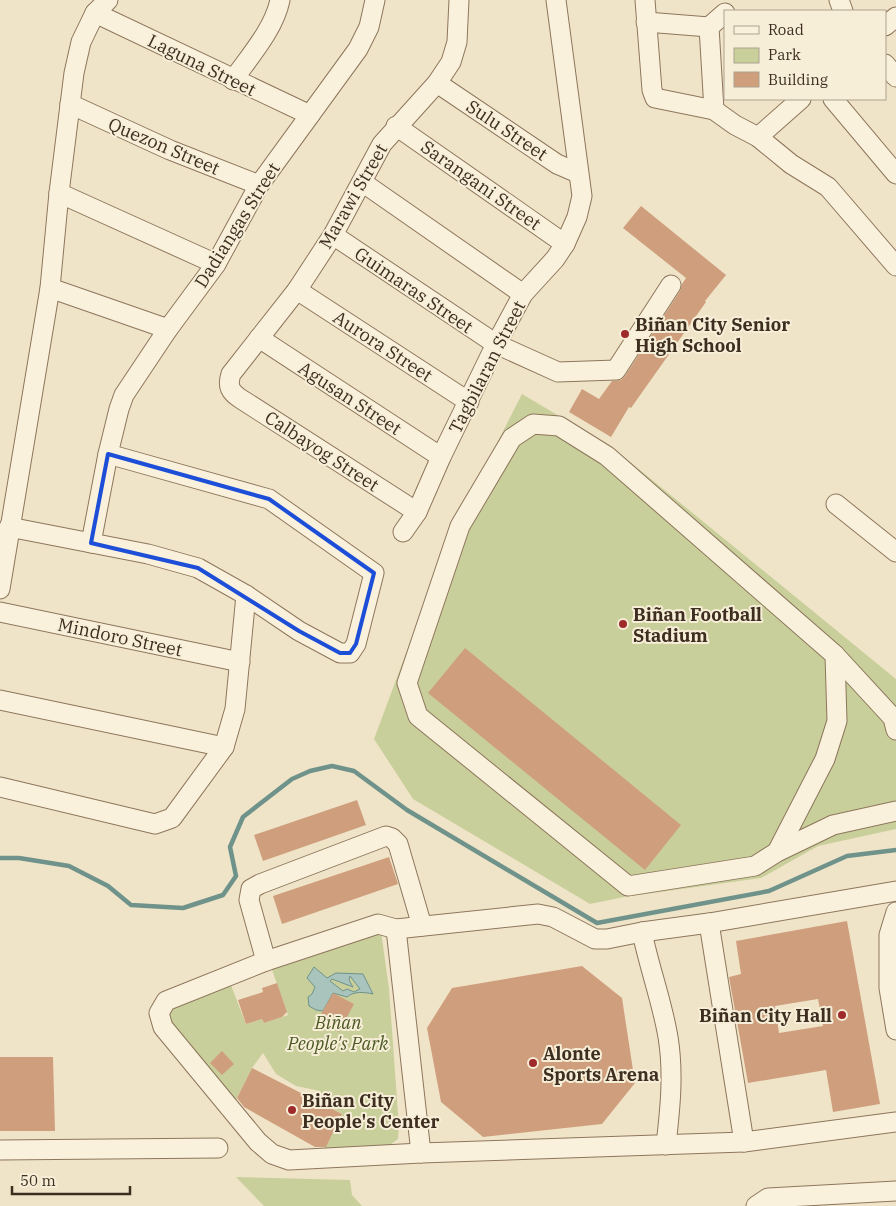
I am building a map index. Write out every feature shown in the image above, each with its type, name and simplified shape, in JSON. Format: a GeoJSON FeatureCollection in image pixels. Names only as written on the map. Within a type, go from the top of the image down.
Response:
{"type":"FeatureCollection","features":[{"type":"Feature","properties":{"kind":"street"},"geometry":{"type":"LineString","coordinates":[[233,80],[266,33],[279,8],[280,0]]}},
{"type":"Feature","properties":{"kind":"street","name":"Dadiangas Street"},"geometry":{"type":"LineString","coordinates":[[91,543],[108,454],[124,395],[168,329],[216,264],[258,185],[358,49],[369,27],[375,0]]}},
{"type":"Feature","properties":{"kind":"street","name":"Marawi Street"},"geometry":{"type":"LineString","coordinates":[[229,388],[231,374],[297,290],[332,235],[382,144],[396,126],[438,83],[451,62],[458,42],[459,0]]}},
{"type":"Feature","properties":{"kind":"street","name":"Tagbilaran Street"},"geometry":{"type":"LineString","coordinates":[[403,532],[417,512],[441,457],[496,344],[524,294],[555,259],[565,244],[577,217],[582,196],[556,0]]}},
{"type":"Feature","properties":{"kind":"street"},"geometry":{"type":"LineString","coordinates":[[645,0],[652,90],[655,98],[714,110],[735,125],[758,137],[791,164],[828,187],[896,266]]}},
{"type":"Feature","properties":{"kind":"street"},"geometry":{"type":"LineString","coordinates":[[0,588],[50,288],[70,104],[81,42],[102,7]]}},
{"type":"Feature","properties":{"kind":"street","name":"Laguna Street"},"geometry":{"type":"LineString","coordinates":[[102,7],[233,80],[310,115]]}},
{"type":"Feature","properties":{"kind":"street"},"geometry":{"type":"LineString","coordinates":[[727,10],[730,7],[738,10]]}},
{"type":"Feature","properties":{"kind":"street"},"geometry":{"type":"LineString","coordinates":[[646,22],[709,27],[724,13]]}},
{"type":"Feature","properties":{"kind":"street"},"geometry":{"type":"LineString","coordinates":[[886,25],[896,17]]}},
{"type":"Feature","properties":{"kind":"street"},"geometry":{"type":"LineString","coordinates":[[709,27],[714,110]]}},
{"type":"Feature","properties":{"kind":"street"},"geometry":{"type":"LineString","coordinates":[[886,65],[896,77]]}},
{"type":"Feature","properties":{"kind":"street","name":"Sulu Street"},"geometry":{"type":"LineString","coordinates":[[438,83],[557,164],[578,173]]}},
{"type":"Feature","properties":{"kind":"street"},"geometry":{"type":"LineString","coordinates":[[758,137],[800,100]]}},
{"type":"Feature","properties":{"kind":"street"},"geometry":{"type":"LineString","coordinates":[[834,100],[896,174]]}},
{"type":"Feature","properties":{"kind":"street","name":"Quezon Street"},"geometry":{"type":"LineString","coordinates":[[70,104],[170,150],[258,185]]}},
{"type":"Feature","properties":{"kind":"street","name":"Sarangani Street"},"geometry":{"type":"LineString","coordinates":[[396,126],[565,244]]}},
{"type":"Feature","properties":{"kind":"street"},"geometry":{"type":"LineString","coordinates":[[362,182],[524,294]]}},
{"type":"Feature","properties":{"kind":"street"},"geometry":{"type":"LineString","coordinates":[[59,193],[216,264]]}},
{"type":"Feature","properties":{"kind":"street","name":"Guimaras Street"},"geometry":{"type":"LineString","coordinates":[[332,235],[496,344],[558,372],[616,370],[671,285]]}},
{"type":"Feature","properties":{"kind":"street"},"geometry":{"type":"LineString","coordinates":[[50,288],[168,329]]}},
{"type":"Feature","properties":{"kind":"street","name":"Aurora Street"},"geometry":{"type":"LineString","coordinates":[[297,290],[469,402]]}},
{"type":"Feature","properties":{"kind":"street","name":"Agusan Street"},"geometry":{"type":"LineString","coordinates":[[259,338],[441,457]]}},
{"type":"Feature","properties":{"kind":"street","name":"Calbayog Street"},"geometry":{"type":"LineString","coordinates":[[229,388],[234,395],[417,512]]}},
{"type":"Feature","properties":{"kind":"street"},"geometry":{"type":"LineString","coordinates":[[896,730],[893,718],[835,654],[607,456],[559,426],[532,424],[512,438],[460,526],[407,683],[418,716],[628,886],[755,866],[777,852],[833,825],[896,811]]}},
{"type":"Feature","properties":{"kind":"street"},"geometry":{"type":"LineString","coordinates":[[9,527],[148,554],[198,568],[246,595],[298,632],[340,653],[350,653],[356,644],[374,573],[269,500],[108,454]]}},
{"type":"Feature","properties":{"kind":"street"},"geometry":{"type":"LineString","coordinates":[[836,504],[896,552]]}},
{"type":"Feature","properties":{"kind":"street"},"geometry":{"type":"LineString","coordinates":[[0,787],[155,824],[172,818],[224,747],[235,709],[246,595]]}},
{"type":"Feature","properties":{"kind":"street","name":"Mindoro Street"},"geometry":{"type":"LineString","coordinates":[[0,612],[240,662]]}},
{"type":"Feature","properties":{"kind":"street"},"geometry":{"type":"LineString","coordinates":[[777,852],[826,759],[837,721],[835,654]]}},
{"type":"Feature","properties":{"kind":"street"},"geometry":{"type":"LineString","coordinates":[[0,700],[224,747]]}},
{"type":"Feature","properties":{"kind":"street"},"geometry":{"type":"LineString","coordinates":[[266,961],[249,900],[251,890],[260,884],[386,836],[392,838],[398,844],[422,926]]}},
{"type":"Feature","properties":{"kind":"street"},"geometry":{"type":"LineString","coordinates":[[896,892],[607,939],[595,939],[553,917],[538,914],[396,929],[378,924],[266,961],[166,1001],[159,1013],[163,1027],[258,1142],[272,1154],[289,1160],[421,1153],[744,1142],[896,1122]]}},
{"type":"Feature","properties":{"kind":"street"},"geometry":{"type":"LineString","coordinates":[[896,912],[889,936],[889,988],[896,1030]]}},
{"type":"Feature","properties":{"kind":"street"},"geometry":{"type":"LineString","coordinates":[[709,923],[744,1142]]}},
{"type":"Feature","properties":{"kind":"street"},"geometry":{"type":"LineString","coordinates":[[396,929],[421,1153]]}},
{"type":"Feature","properties":{"kind":"street"},"geometry":{"type":"LineString","coordinates":[[642,932],[669,1038],[671,1071],[666,1145]]}},
{"type":"Feature","properties":{"kind":"street"},"geometry":{"type":"LineString","coordinates":[[0,1150],[218,1148]]}},
{"type":"Feature","properties":{"kind":"street"},"geometry":{"type":"LineString","coordinates":[[756,1206],[768,1198],[896,1191]]}},
{"type":"Feature","properties":{"kind":"highlighted area"},"geometry":{"type":"Polygon","coordinates":[[[108,454],[269,499],[374,573],[356,644],[350,653],[340,653],[299,631],[198,568],[91,543],[108,454]]]}},
{"type":"Feature","properties":{"kind":"green space","name":"Biñan Football Stadium"},"geometry":{"type":"Polygon","coordinates":[[[522,394],[613,448],[896,679],[896,829],[818,846],[761,878],[624,897],[590,904],[413,799],[374,739],[427,597],[468,500],[522,394]]]}},
{"type":"Feature","properties":{"kind":"green space","name":"Biñan People's Park"},"geometry":{"type":"Polygon","coordinates":[[[381,931],[389,989],[399,1127],[398,1139],[387,1147],[323,1152],[342,1114],[328,1106],[320,1091],[296,1086],[276,1074],[263,1053],[252,1068],[235,1102],[167,1019],[172,1003],[229,980],[246,1024],[262,1019],[264,1023],[288,1015],[271,967],[381,931]]]}},
{"type":"Feature","properties":{"kind":"green space"},"geometry":{"type":"Polygon","coordinates":[[[236,1177],[350,1180],[352,1195],[362,1206],[264,1206],[236,1177]]]}},
{"type":"Feature","properties":{"kind":"water"},"geometry":{"type":"Polygon","coordinates":[[[314,967],[327,978],[336,973],[363,974],[373,994],[359,992],[347,997],[333,993],[323,1011],[316,1010],[309,1006],[308,997],[312,994],[315,987],[307,978],[314,967]],[[350,976],[349,980],[353,987],[332,979],[330,981],[343,991],[347,989],[354,992],[360,989],[350,976]]]}},
{"type":"Feature","properties":{"kind":"building"},"geometry":{"type":"Polygon","coordinates":[[[641,206],[726,275],[705,301],[631,408],[629,407],[611,437],[569,412],[582,389],[599,399],[612,381],[621,380],[625,376],[680,291],[686,278],[623,228],[641,206]]]}},
{"type":"Feature","properties":{"kind":"building"},"geometry":{"type":"Polygon","coordinates":[[[465,648],[681,825],[645,870],[428,693],[465,648]]]}},
{"type":"Feature","properties":{"kind":"building"},"geometry":{"type":"Polygon","coordinates":[[[357,800],[366,825],[263,861],[254,835],[357,800]]]}},
{"type":"Feature","properties":{"kind":"building"},"geometry":{"type":"Polygon","coordinates":[[[389,857],[398,884],[282,924],[273,896],[389,857]]]}},
{"type":"Feature","properties":{"kind":"building","name":"Biñan City Hall"},"geometry":{"type":"Polygon","coordinates":[[[847,921],[880,1104],[833,1112],[826,1070],[748,1083],[729,977],[741,974],[736,941],[847,921]],[[818,999],[775,1006],[779,1033],[823,1026],[818,999]]]}},
{"type":"Feature","properties":{"kind":"building","name":"Alonte Sports Arena"},"geometry":{"type":"Polygon","coordinates":[[[582,966],[622,998],[635,1083],[602,1124],[483,1137],[441,1102],[427,1028],[452,988],[582,966]]]}},
{"type":"Feature","properties":{"kind":"building"},"geometry":{"type":"Polygon","coordinates":[[[277,983],[287,1012],[282,1017],[264,1023],[262,1019],[246,1024],[238,1000],[263,992],[262,988],[277,983]]]}},
{"type":"Feature","properties":{"kind":"building"},"geometry":{"type":"Polygon","coordinates":[[[333,993],[354,1004],[339,1032],[317,1021],[333,993]]]}},
{"type":"Feature","properties":{"kind":"building"},"geometry":{"type":"Polygon","coordinates":[[[222,1051],[234,1064],[222,1075],[210,1063],[222,1051]]]}},
{"type":"Feature","properties":{"kind":"building"},"geometry":{"type":"Polygon","coordinates":[[[0,1057],[53,1057],[55,1131],[0,1131],[0,1057]]]}},
{"type":"Feature","properties":{"kind":"building","name":"Biñan City People's Center"},"geometry":{"type":"Polygon","coordinates":[[[252,1068],[342,1114],[326,1147],[315,1147],[244,1107],[237,1098],[252,1068]]]}},
{"type":"Feature","properties":{"kind":"waterway"},"geometry":{"type":"LineString","coordinates":[[0,858],[19,858],[69,866],[108,886],[131,905],[183,908],[223,895],[236,876],[230,847],[243,817],[292,779],[310,771],[332,766],[354,771],[407,810],[597,923],[769,891],[847,856],[896,850]]}},
{"type":"Feature","properties":{"kind":"place","name":"Biñan City Senior High School"},"geometry":{"type":"Point","coordinates":[625,334]}},
{"type":"Feature","properties":{"kind":"place","name":"Biñan Football Stadium"},"geometry":{"type":"Point","coordinates":[623,624]}},
{"type":"Feature","properties":{"kind":"place","name":"Biñan City Hall"},"geometry":{"type":"Point","coordinates":[842,1015]}},
{"type":"Feature","properties":{"kind":"place","name":"Alonte Sports Arena"},"geometry":{"type":"Point","coordinates":[533,1063]}},
{"type":"Feature","properties":{"kind":"place","name":"Biñan City People's Center"},"geometry":{"type":"Point","coordinates":[292,1110]}}]}
